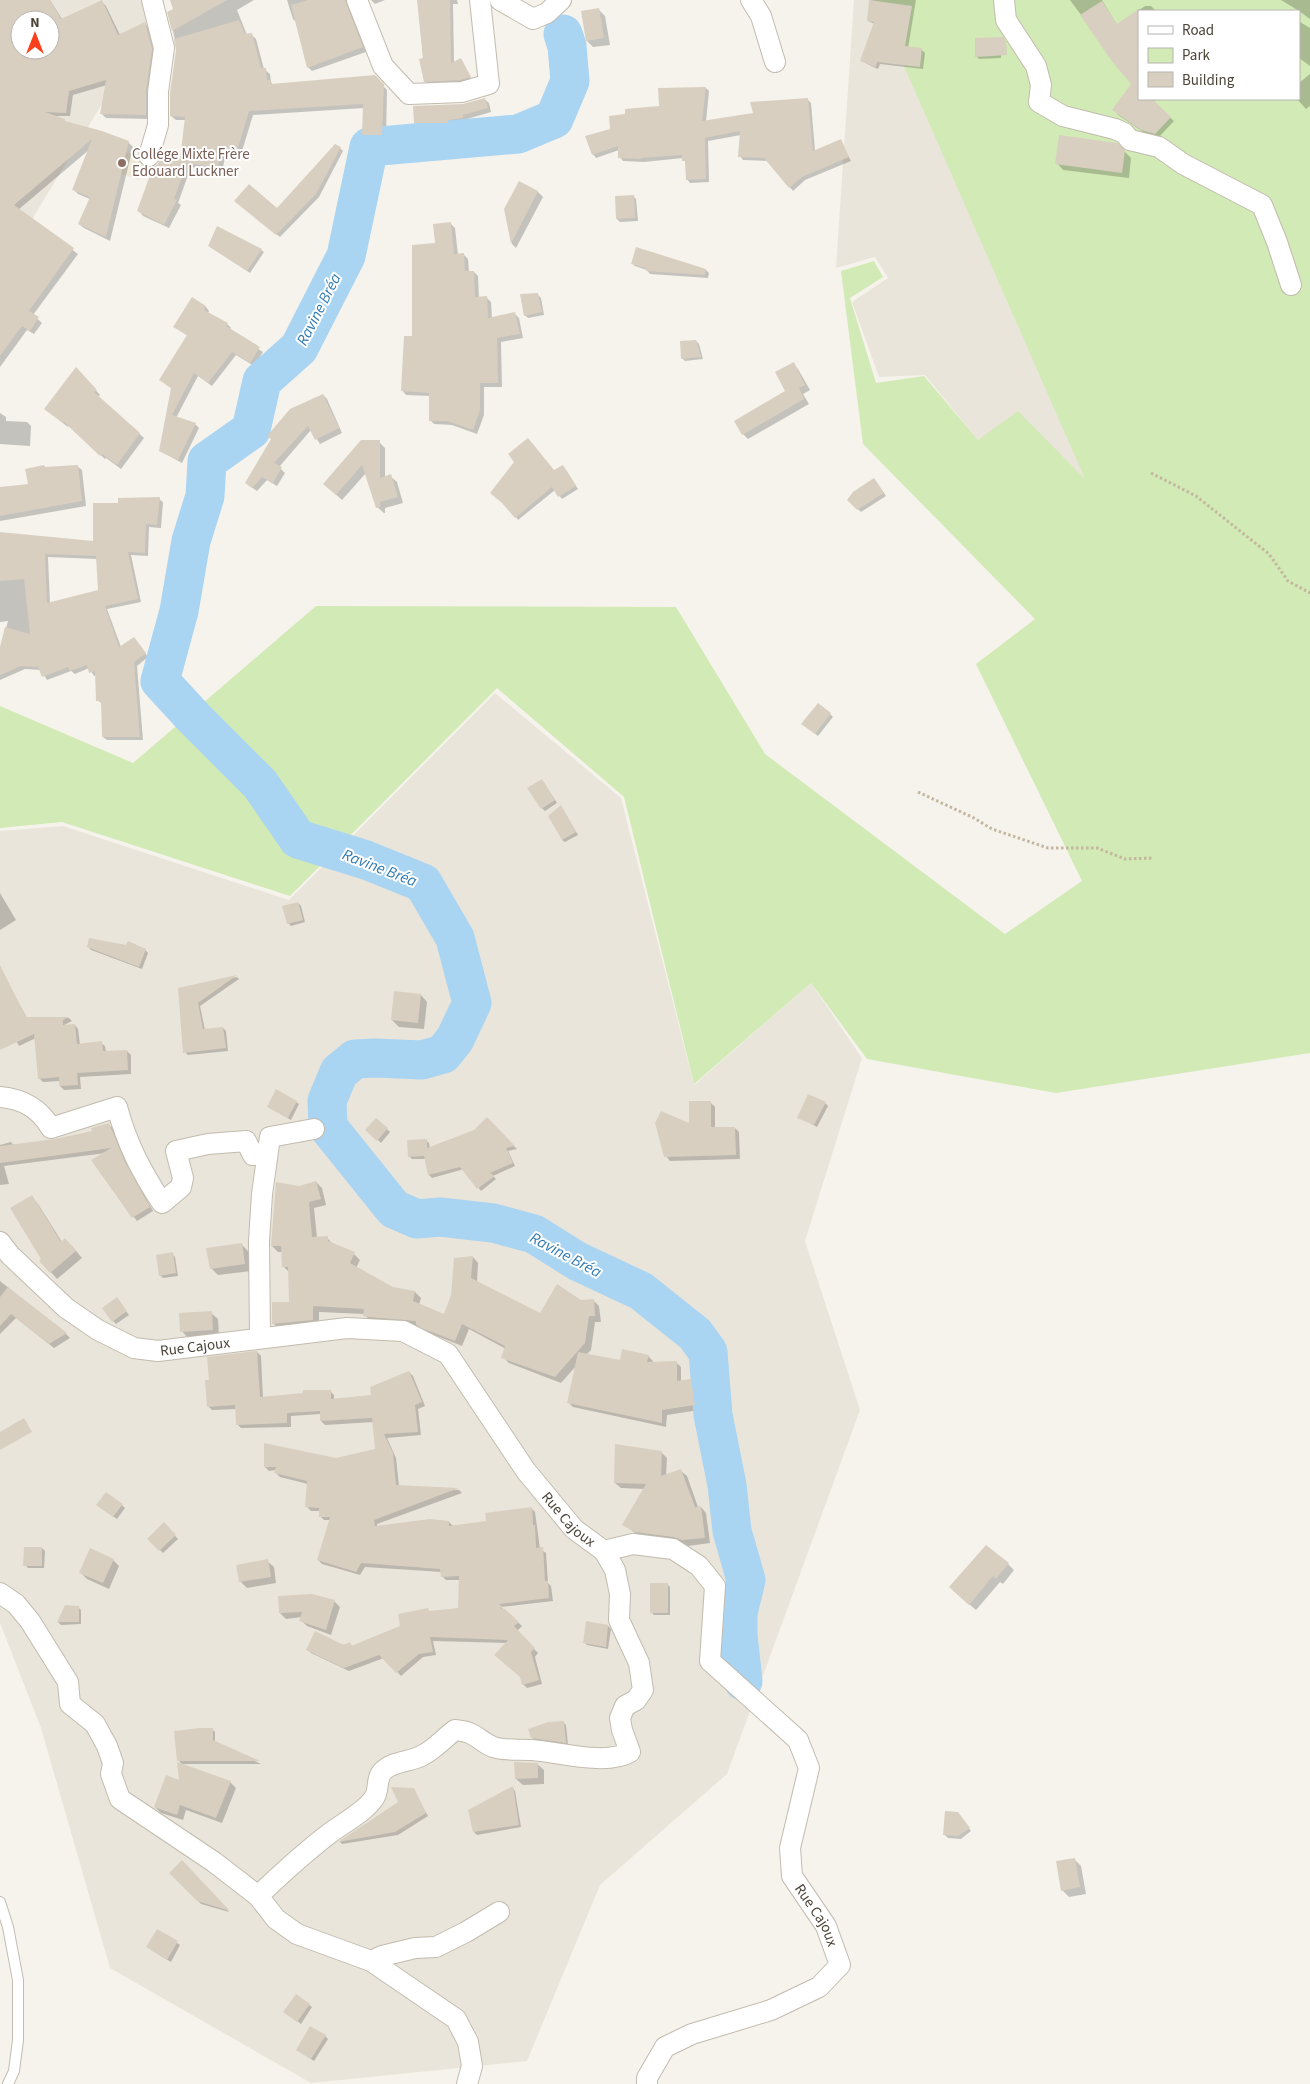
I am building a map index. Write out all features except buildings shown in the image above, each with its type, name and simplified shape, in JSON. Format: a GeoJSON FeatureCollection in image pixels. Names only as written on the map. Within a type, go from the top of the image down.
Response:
{"type":"FeatureCollection","features":[{"type":"Feature","properties":{"kind":"street"},"geometry":{"type":"LineString","coordinates":[[149,156],[158,125],[158,92],[164,48],[152,0]]}},
{"type":"Feature","properties":{"kind":"street"},"geometry":{"type":"LineString","coordinates":[[357,0],[383,66],[409,94],[462,92],[489,84],[480,0]]}},
{"type":"Feature","properties":{"kind":"street"},"geometry":{"type":"LineString","coordinates":[[500,0],[533,19],[547,13],[561,0]]}},
{"type":"Feature","properties":{"kind":"street"},"geometry":{"type":"LineString","coordinates":[[750,0],[761,16],[775,62]]}},
{"type":"Feature","properties":{"kind":"street"},"geometry":{"type":"LineString","coordinates":[[1004,0],[1006,20],[1036,66],[1041,85],[1039,102],[1063,116],[1115,128],[1124,133],[1130,140],[1159,147],[1183,164],[1262,205],[1291,285]]}},
{"type":"Feature","properties":{"kind":"street"},"geometry":{"type":"LineString","coordinates":[[0,1097],[19,1101],[37,1109],[51,1128],[117,1107],[124,1136],[139,1167],[162,1203],[181,1187],[183,1178],[176,1152],[208,1144],[246,1141],[253,1155],[262,1154],[268,1148]]}},
{"type":"Feature","properties":{"kind":"street"},"geometry":{"type":"LineString","coordinates":[[260,1337],[259,1241],[262,1194],[270,1137],[314,1129]]}},
{"type":"Feature","properties":{"kind":"street","name":"Rue Cajoux"},"geometry":{"type":"LineString","coordinates":[[0,1242],[10,1255],[66,1308],[98,1330],[134,1348],[158,1351],[260,1337],[347,1328],[403,1331],[448,1354],[526,1471],[574,1529],[604,1551],[633,1544],[673,1549],[699,1566],[715,1586],[710,1661],[798,1740],[809,1768],[790,1848],[792,1876],[826,1926],[840,1965],[819,1987],[779,2006],[692,2034],[665,2047],[647,2078],[647,2084]]}},
{"type":"Feature","properties":{"kind":"street"},"geometry":{"type":"LineString","coordinates":[[258,1896],[311,1848],[348,1821],[375,1798],[378,1778],[384,1770],[401,1762],[420,1757],[433,1750],[443,1738],[456,1730],[469,1731],[493,1747],[595,1757],[622,1757],[630,1752],[620,1718],[625,1706],[636,1700],[644,1690],[642,1676],[631,1644],[619,1620],[620,1594],[615,1570],[604,1551]]}},
{"type":"Feature","properties":{"kind":"street"},"geometry":{"type":"LineString","coordinates":[[0,1592],[16,1604],[30,1621],[68,1682],[70,1704],[95,1724],[107,1746],[112,1762],[112,1774],[120,1799],[214,1862],[258,1896],[276,1919],[297,1934],[371,1961],[456,2019],[468,2042],[472,2066],[467,2084]]}},
{"type":"Feature","properties":{"kind":"street"},"geometry":{"type":"LineString","coordinates":[[371,1961],[382,1956],[415,1948],[436,1947],[499,1912]]}},
{"type":"Feature","properties":{"kind":"lane"},"geometry":{"type":"LineString","coordinates":[[0,1902],[8,1927],[18,1980],[17,2048],[14,2072],[8,2084]]}},
{"type":"Feature","properties":{"kind":"path"},"geometry":{"type":"LineString","coordinates":[[1151,473],[1196,496],[1269,554],[1288,581],[1310,593]]}},
{"type":"Feature","properties":{"kind":"path"},"geometry":{"type":"LineString","coordinates":[[918,792],[974,818],[992,829],[1048,848],[1097,848],[1125,859],[1153,858]]}},
{"type":"Feature","properties":{"kind":"shaded area"},"geometry":{"type":"Polygon","coordinates":[[[0,0],[161,0],[131,56],[0,272],[0,0]]]}},
{"type":"Feature","properties":{"kind":"shaded area"},"geometry":{"type":"Polygon","coordinates":[[[854,0],[1310,0],[1310,145],[1206,555],[978,440],[925,375],[879,377],[852,302],[888,278],[875,257],[836,268],[854,0]]]}},
{"type":"Feature","properties":{"kind":"shaded area","name":"Collége Mixte Frère Edouard Luckner"},"geometry":{"type":"Polygon","coordinates":[[[106,145],[146,159],[139,180],[98,166],[106,145]]]}},
{"type":"Feature","properties":{"kind":"shaded area"},"geometry":{"type":"Polygon","coordinates":[[[495,693],[621,798],[694,1085],[811,983],[862,1058],[805,1241],[860,1410],[727,1774],[600,1885],[527,2061],[311,2083],[110,1968],[41,1728],[0,1623],[0,831],[63,826],[289,900],[495,693]]]}},
{"type":"Feature","properties":{"kind":"green space"},"geometry":{"type":"Polygon","coordinates":[[[875,0],[1310,0],[1310,1053],[1056,1093],[867,1059],[811,983],[694,1084],[624,797],[497,688],[290,896],[62,822],[0,828],[0,706],[133,763],[316,606],[676,607],[765,754],[1005,934],[1082,881],[976,664],[1035,619],[863,444],[841,271],[874,261],[883,277],[850,298],[876,383],[924,376],[978,440],[1018,411],[1085,479],[875,0]]]}},
{"type":"Feature","properties":{"kind":"waterway","name":"Ravine Bréa"},"geometry":{"type":"LineString","coordinates":[[563,34],[567,46],[570,81],[554,119],[518,134],[369,147],[346,256],[299,348],[262,381],[251,430],[207,461],[205,496],[191,541],[179,611],[160,681],[260,784],[298,839],[366,860],[423,883],[455,938],[472,1003],[455,1039],[443,1054],[422,1060],[355,1059],[339,1072],[327,1101],[328,1127],[394,1209],[417,1219],[440,1217],[493,1223],[534,1234],[577,1261],[641,1291],[695,1334],[708,1352],[713,1415],[727,1485],[732,1531],[746,1580],[738,1613],[738,1635],[743,1681]]}},
{"type":"Feature","properties":{"kind":"place","name":"Collége Mixte Frère Edouard Luckner"},"geometry":{"type":"Point","coordinates":[122,163]}}]}
